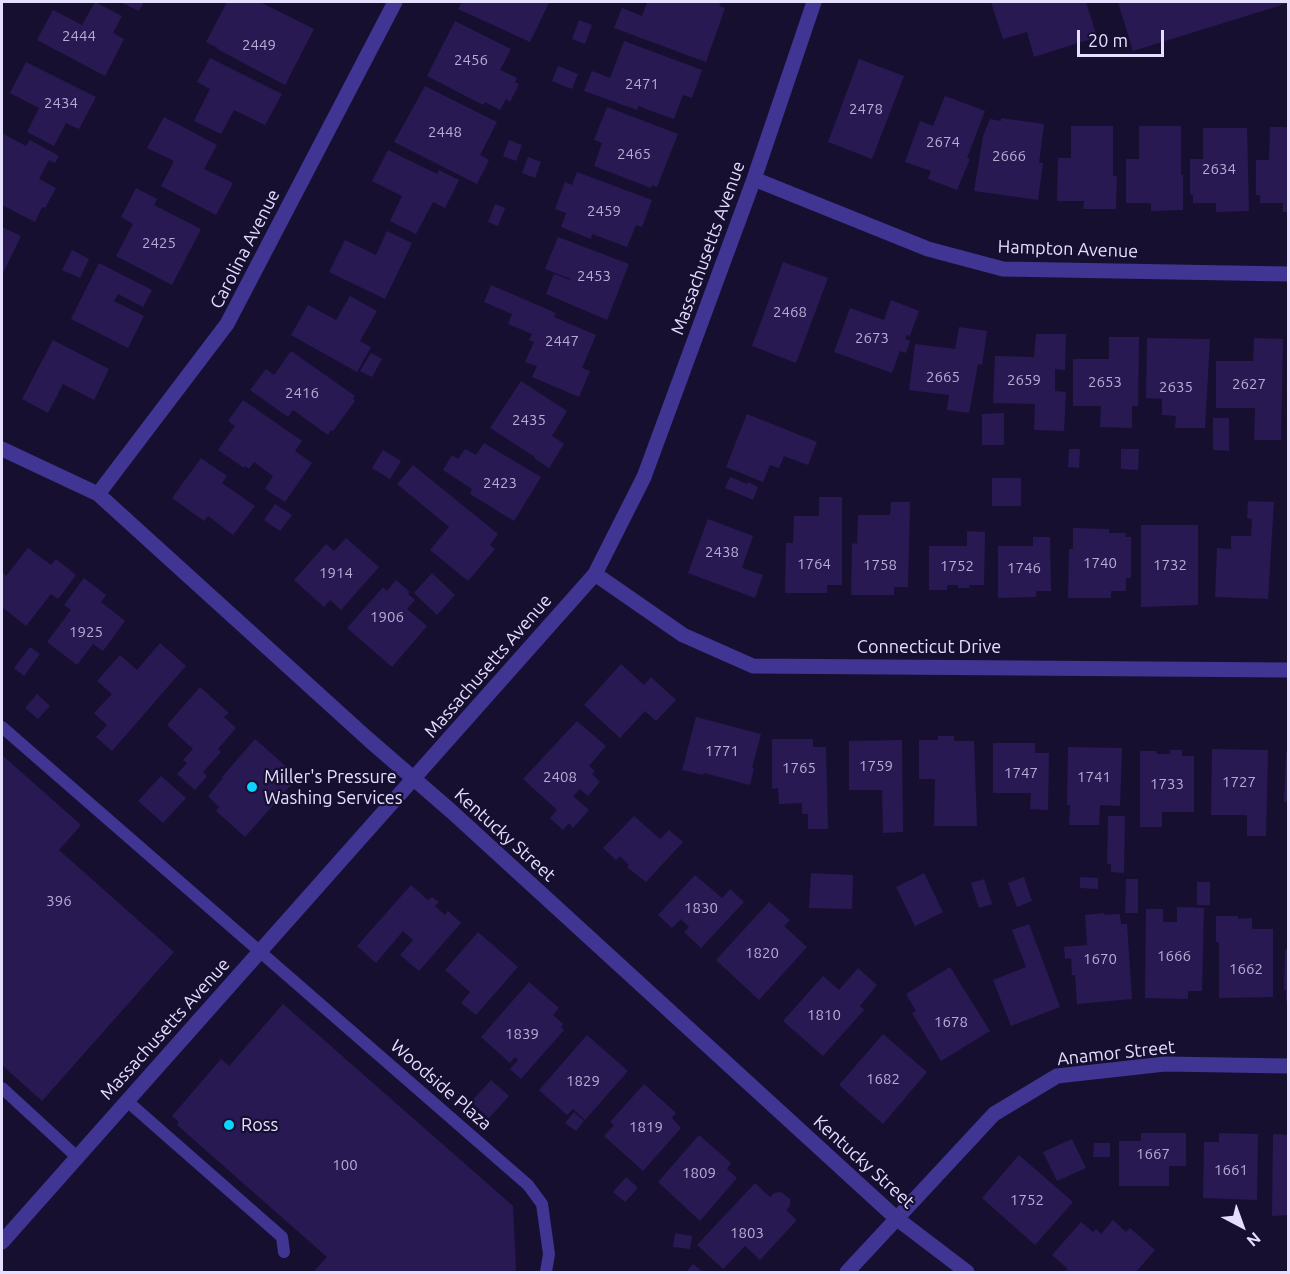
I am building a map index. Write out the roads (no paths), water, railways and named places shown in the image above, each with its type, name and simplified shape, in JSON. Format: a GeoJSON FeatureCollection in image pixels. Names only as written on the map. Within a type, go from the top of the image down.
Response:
{"type":"FeatureCollection","features":[{"type":"Feature","properties":{"kind":"street","name":"Carolina Avenue"},"geometry":{"type":"LineString","coordinates":[[98,494],[227,324],[395,2]]}},
{"type":"Feature","properties":{"kind":"street","name":"Massachusetts Avenue"},"geometry":{"type":"LineString","coordinates":[[2,1242],[595,574],[644,477],[754,179],[814,2]]}},
{"type":"Feature","properties":{"kind":"street","name":"Hampton Avenue"},"geometry":{"type":"LineString","coordinates":[[754,179],[928,249],[1003,269],[1288,274]]}},
{"type":"Feature","properties":{"kind":"street","name":"Kentucky Street"},"geometry":{"type":"LineString","coordinates":[[2,449],[98,494],[451,811],[896,1218],[967,1272]]}},
{"type":"Feature","properties":{"kind":"street","name":"Connecticut Drive"},"geometry":{"type":"LineString","coordinates":[[595,574],[683,635],[753,666],[1288,670]]}},
{"type":"Feature","properties":{"kind":"street","name":"Anamor Street"},"geometry":{"type":"LineString","coordinates":[[847,1272],[994,1114],[1057,1076],[1165,1064],[1288,1066]]}},
{"type":"Feature","properties":{"kind":"lane","name":"Woodside Plaza"},"geometry":{"type":"LineString","coordinates":[[2,727],[528,1185],[542,1204],[549,1254],[546,1272]]}},
{"type":"Feature","properties":{"kind":"lane"},"geometry":{"type":"LineString","coordinates":[[2,1089],[77,1157]]}},
{"type":"Feature","properties":{"kind":"lane"},"geometry":{"type":"LineString","coordinates":[[127,1101],[282,1237],[284,1252]]}},
{"type":"Feature","properties":{"kind":"place","name":"Miller's Pressure Washing Services"},"geometry":{"type":"Point","coordinates":[252,787]}},
{"type":"Feature","properties":{"kind":"place","name":"Ross"},"geometry":{"type":"Point","coordinates":[229,1125]}}]}
